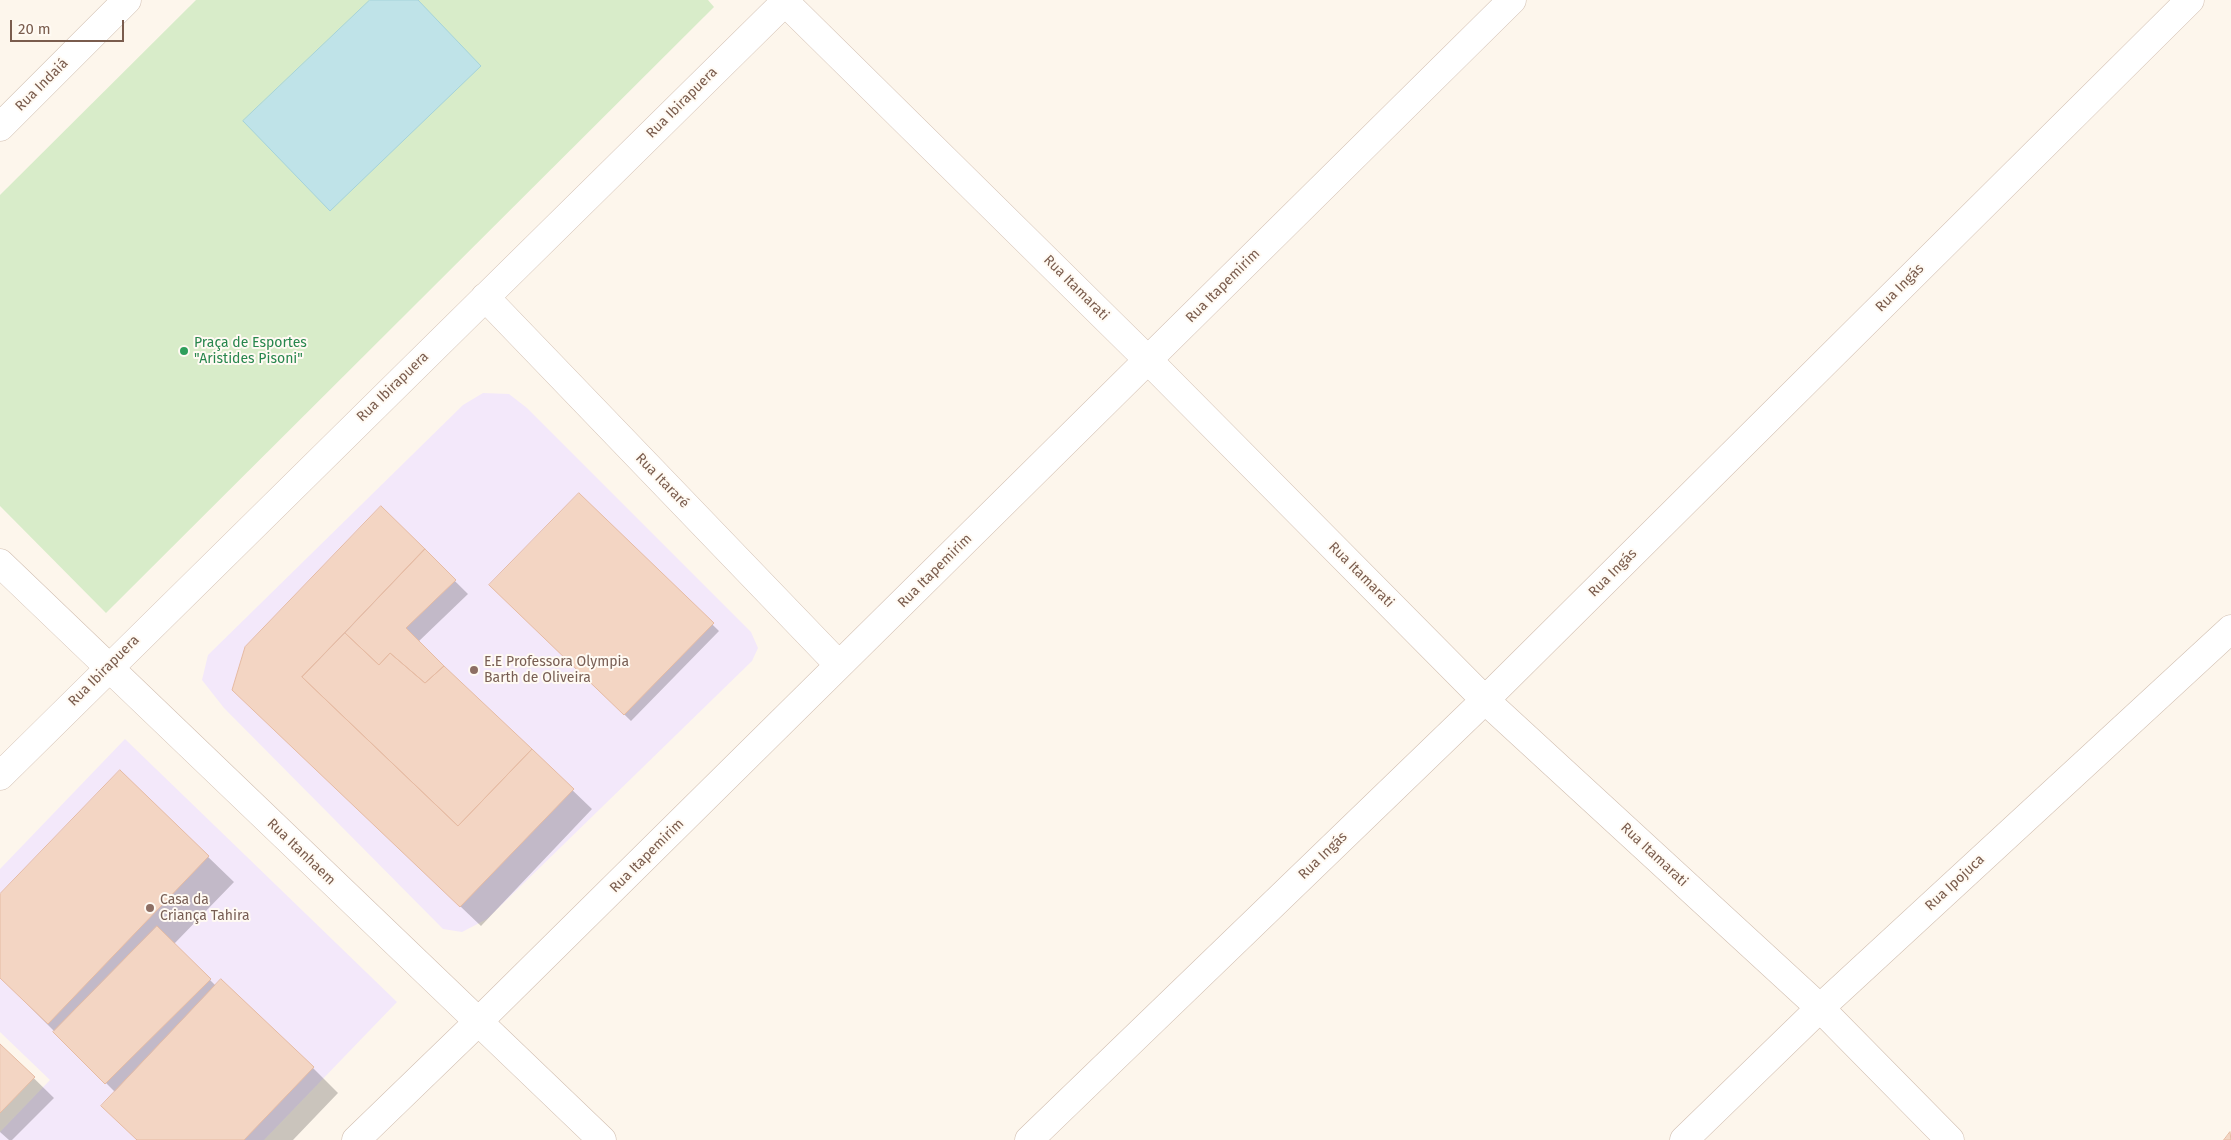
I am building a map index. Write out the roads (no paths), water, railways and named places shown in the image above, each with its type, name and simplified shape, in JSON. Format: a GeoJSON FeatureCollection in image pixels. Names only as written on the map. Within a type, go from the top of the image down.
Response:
{"type":"FeatureCollection","features":[{"type":"Feature","properties":{"kind":"street","name":"Rua Indaiá"},"geometry":{"type":"LineString","coordinates":[[0,127],[126,0]]}},
{"type":"Feature","properties":{"kind":"street","name":"Rua Itapemirim"},"geometry":{"type":"LineString","coordinates":[[356,1140],[478,1022],[1512,0]]}},
{"type":"Feature","properties":{"kind":"street","name":"Rua Ingás"},"geometry":{"type":"LineString","coordinates":[[1029,1140],[1485,700],[2190,0]]}},
{"type":"Feature","properties":{"kind":"street","name":"Rua Itamarati"},"geometry":{"type":"LineString","coordinates":[[785,1],[1148,360],[1485,700],[1820,1008],[1950,1140]]}},
{"type":"Feature","properties":{"kind":"street","name":"Rua Ibirapuera"},"geometry":{"type":"LineString","coordinates":[[0,776],[108,667],[785,1]]}},
{"type":"Feature","properties":{"kind":"street","name":"Rua Itararé"},"geometry":{"type":"LineString","coordinates":[[485,297],[840,665]]}},
{"type":"Feature","properties":{"kind":"street","name":"Rua Itanhaem"},"geometry":{"type":"LineString","coordinates":[[0,563],[602,1140]]}},
{"type":"Feature","properties":{"kind":"street","name":"Rua Ipojuca"},"geometry":{"type":"LineString","coordinates":[[1684,1140],[1820,1008],[2231,629]]}},
{"type":"Feature","properties":{"kind":"water"},"geometry":{"type":"Polygon","coordinates":[[[370,0],[418,0],[481,66],[330,211],[243,121],[370,0]]]}},
{"type":"Feature","properties":{"kind":"place","name":"Praça de Esportes \"Aristides Pisoni\""},"geometry":{"type":"Point","coordinates":[184,351]}},
{"type":"Feature","properties":{"kind":"place","name":"E.E Professora Olympia Barth de Oliveira"},"geometry":{"type":"Point","coordinates":[474,670]}},
{"type":"Feature","properties":{"kind":"place","name":"Casa da Criança Tahira"},"geometry":{"type":"Point","coordinates":[150,908]}}]}
